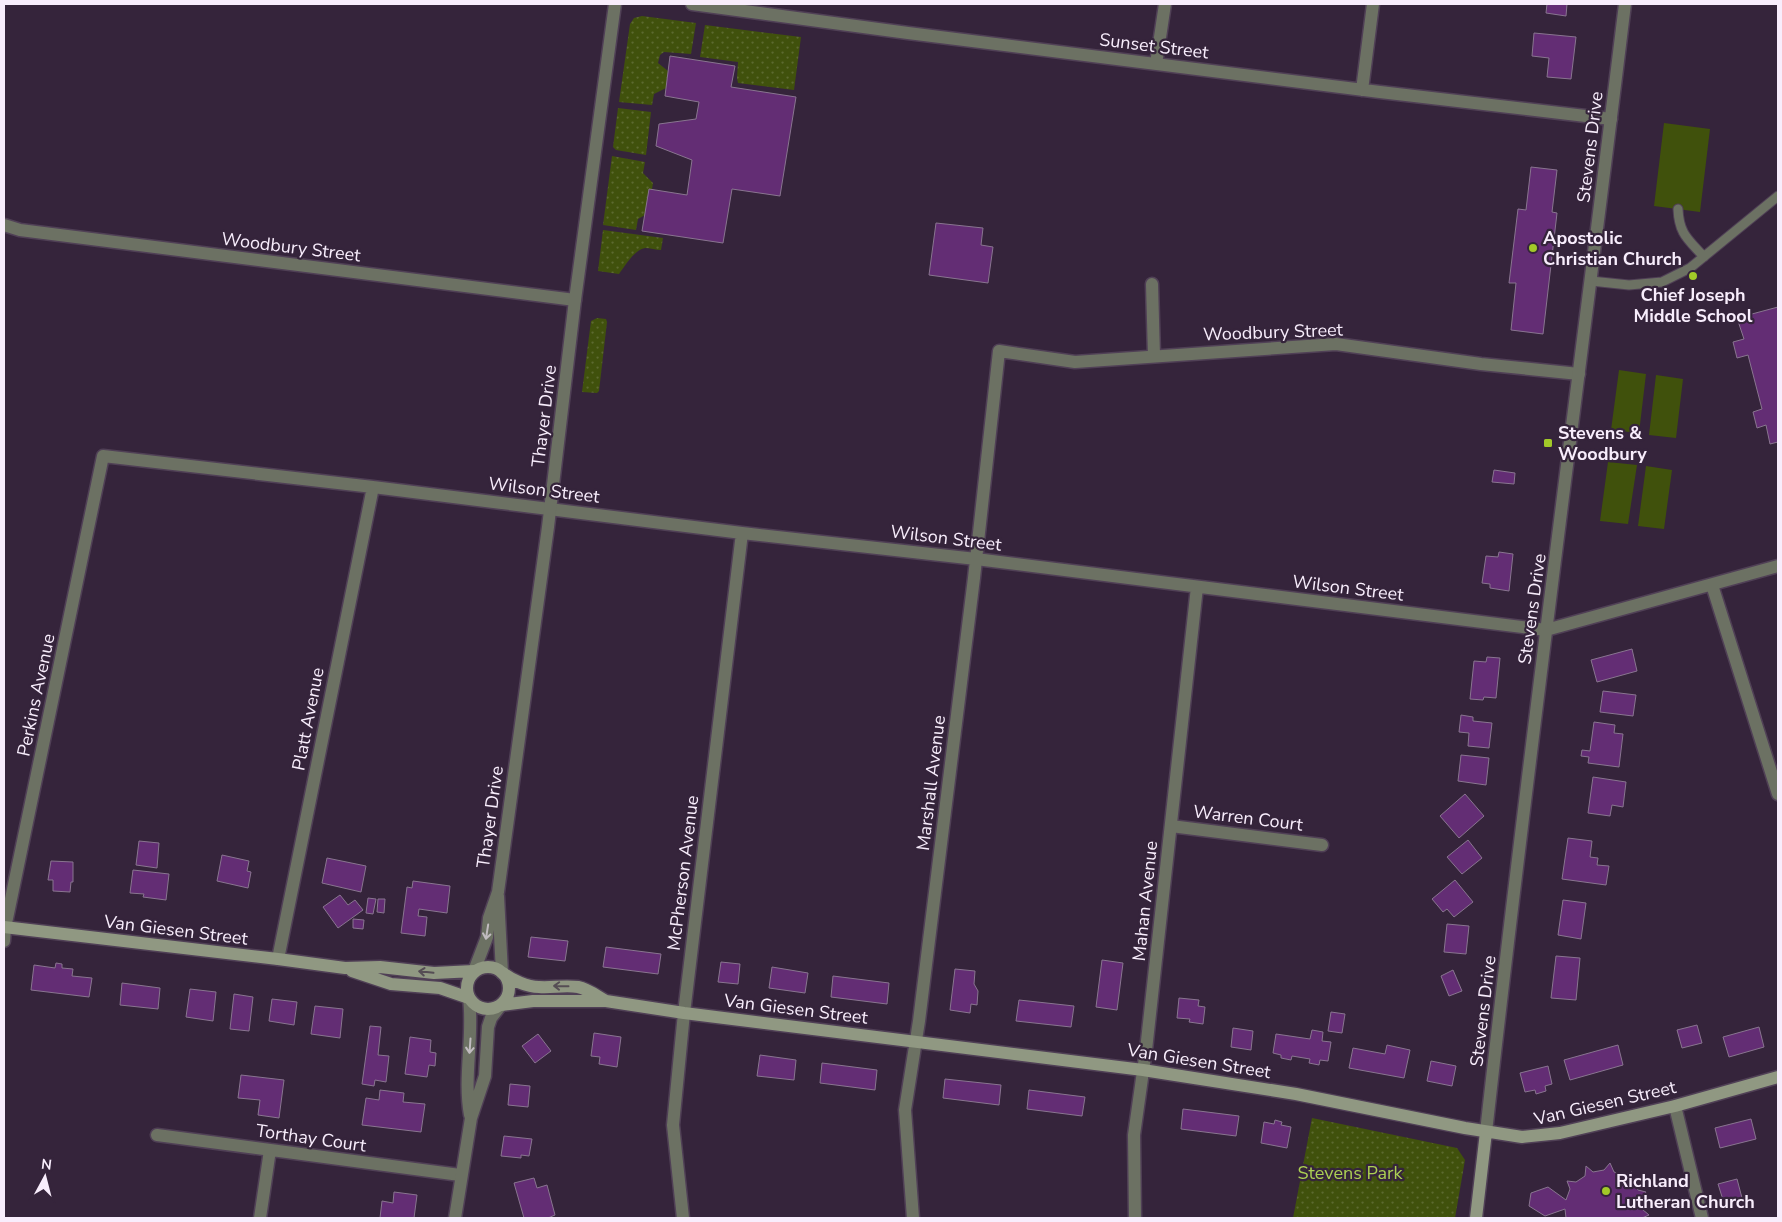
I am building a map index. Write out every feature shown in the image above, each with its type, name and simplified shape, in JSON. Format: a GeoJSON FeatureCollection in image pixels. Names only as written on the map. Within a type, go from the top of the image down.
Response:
{"type":"FeatureCollection","features":[{"type":"Feature","properties":{"kind":"main road","name":"Van Giesen Street"},"geometry":{"type":"LineString","coordinates":[[4,928],[345,968],[380,967],[434,973],[474,971]]}},
{"type":"Feature","properties":{"kind":"main road"},"geometry":{"type":"LineString","coordinates":[[492,967],[502,973],[506,978],[509,990],[508,996],[501,1004],[490,1009],[483,1009],[472,1003],[466,991],[467,983],[474,971],[492,967]]}},
{"type":"Feature","properties":{"kind":"main road","name":"Van Giesen Street"},"geometry":{"type":"LineString","coordinates":[[345,968],[391,984],[440,988],[469,998]]}},
{"type":"Feature","properties":{"kind":"main road","name":"Van Giesen Street"},"geometry":{"type":"LineString","coordinates":[[502,973],[519,982],[538,988],[560,985],[580,988],[606,1001]]}},
{"type":"Feature","properties":{"kind":"main road","name":"Van Giesen Street"},"geometry":{"type":"LineString","coordinates":[[501,1004],[533,1001],[606,1001],[684,1013],[1143,1070],[1296,1094],[1522,1138],[1547,1136],[1675,1106],[1778,1077]]}},
{"type":"Feature","properties":{"kind":"main road","name":"Stevens Drive"},"geometry":{"type":"LineString","coordinates":[[1476,1218],[1486,1132]]}},
{"type":"Feature","properties":{"kind":"street","name":"Thayer Drive"},"geometry":{"type":"LineString","coordinates":[[474,971],[486,941],[489,918],[498,892],[615,4]]}},
{"type":"Feature","properties":{"kind":"street","name":"Sunset Street"},"geometry":{"type":"LineString","coordinates":[[692,4],[775,9],[908,33],[1362,90],[1611,118]]}},
{"type":"Feature","properties":{"kind":"street"},"geometry":{"type":"LineString","coordinates":[[1156,64],[1165,4]]}},
{"type":"Feature","properties":{"kind":"street"},"geometry":{"type":"LineString","coordinates":[[1362,90],[1373,4]]}},
{"type":"Feature","properties":{"kind":"street","name":"Stevens Drive"},"geometry":{"type":"LineString","coordinates":[[1486,1132],[1546,630],[1625,4]]}},
{"type":"Feature","properties":{"kind":"street","name":"Woodbury Street"},"geometry":{"type":"LineString","coordinates":[[4,225],[20,230],[575,300]]}},
{"type":"Feature","properties":{"kind":"street"},"geometry":{"type":"LineString","coordinates":[[1152,284],[1154,356]]}},
{"type":"Feature","properties":{"kind":"street","name":"Woodbury Street"},"geometry":{"type":"LineString","coordinates":[[999,351],[1075,362],[1336,344],[1481,364],[1579,374]]}},
{"type":"Feature","properties":{"kind":"street","name":"Marshall Avenue"},"geometry":{"type":"LineString","coordinates":[[913,1218],[906,1110],[976,559],[999,351]]}},
{"type":"Feature","properties":{"kind":"street","name":"Wilson Street"},"geometry":{"type":"LineString","coordinates":[[103,456],[550,508],[742,533],[976,559],[1546,630],[1778,566]]}},
{"type":"Feature","properties":{"kind":"street","name":"Perkins Avenue"},"geometry":{"type":"LineString","coordinates":[[4,942],[4,928],[103,456]]}},
{"type":"Feature","properties":{"kind":"street","name":"Platt Avenue"},"geometry":{"type":"LineString","coordinates":[[278,959],[373,487]]}},
{"type":"Feature","properties":{"kind":"street","name":"McPherson Avenue"},"geometry":{"type":"LineString","coordinates":[[683,1218],[673,1125],[684,1013],[742,533]]}},
{"type":"Feature","properties":{"kind":"street"},"geometry":{"type":"LineString","coordinates":[[1712,585],[1778,794]]}},
{"type":"Feature","properties":{"kind":"street","name":"Mahan Avenue"},"geometry":{"type":"LineString","coordinates":[[1135,1218],[1134,1135],[1143,1070],[1197,587]]}},
{"type":"Feature","properties":{"kind":"street","name":"Warren Court"},"geometry":{"type":"LineString","coordinates":[[1171,826],[1322,845]]}},
{"type":"Feature","properties":{"kind":"street","name":"Thayer Drive"},"geometry":{"type":"LineString","coordinates":[[498,892],[501,917],[502,973]]}},
{"type":"Feature","properties":{"kind":"street"},"geometry":{"type":"LineString","coordinates":[[469,998],[471,1035],[467,1099],[471,1118]]}},
{"type":"Feature","properties":{"kind":"street"},"geometry":{"type":"LineString","coordinates":[[455,1218],[460,1176],[471,1118],[486,1076],[488,1027],[501,1004]]}},
{"type":"Feature","properties":{"kind":"street"},"geometry":{"type":"LineString","coordinates":[[1675,1106],[1702,1218]]}},
{"type":"Feature","properties":{"kind":"street","name":"Torthay Court"},"geometry":{"type":"LineString","coordinates":[[157,1135],[460,1176]]}},
{"type":"Feature","properties":{"kind":"street"},"geometry":{"type":"LineString","coordinates":[[260,1218],[270,1150]]}},
{"type":"Feature","properties":{"kind":"lane"},"geometry":{"type":"LineString","coordinates":[[1591,281],[1629,285],[1662,282],[1690,268],[1778,196]]}},
{"type":"Feature","properties":{"kind":"lane"},"geometry":{"type":"LineString","coordinates":[[1678,209],[1679,224],[1683,234],[1704,257]]}},
{"type":"Feature","properties":{"kind":"green space"},"geometry":{"type":"Polygon","coordinates":[[[642,16],[696,23],[691,54],[664,52],[660,55],[658,63],[668,71],[666,88],[654,94],[652,105],[619,102],[630,24],[634,18],[642,16]]]}},
{"type":"Feature","properties":{"kind":"green space"},"geometry":{"type":"Polygon","coordinates":[[[705,25],[801,37],[794,90],[738,83],[738,62],[700,57],[705,25]]]}},
{"type":"Feature","properties":{"kind":"green space"},"geometry":{"type":"Polygon","coordinates":[[[618,108],[651,112],[646,155],[616,150],[613,147],[618,108]]]}},
{"type":"Feature","properties":{"kind":"green space"},"geometry":{"type":"Polygon","coordinates":[[[1664,123],[1710,129],[1700,212],[1654,206],[1664,123]]]}},
{"type":"Feature","properties":{"kind":"green space"},"geometry":{"type":"Polygon","coordinates":[[[612,156],[645,162],[643,173],[653,183],[652,189],[649,189],[645,215],[638,219],[636,230],[603,225],[612,156]]]}},
{"type":"Feature","properties":{"kind":"green space"},"geometry":{"type":"Polygon","coordinates":[[[603,230],[663,238],[661,250],[641,249],[630,259],[619,274],[598,271],[603,230]]]}},
{"type":"Feature","properties":{"kind":"green space"},"geometry":{"type":"Polygon","coordinates":[[[597,318],[606,319],[607,322],[599,391],[597,393],[582,392],[591,321],[597,318]]]}},
{"type":"Feature","properties":{"kind":"green space"},"geometry":{"type":"Polygon","coordinates":[[[1619,370],[1646,374],[1639,433],[1611,430],[1619,370]]]}},
{"type":"Feature","properties":{"kind":"green space"},"geometry":{"type":"Polygon","coordinates":[[[1656,375],[1683,379],[1676,438],[1649,435],[1656,375]]]}},
{"type":"Feature","properties":{"kind":"green space"},"geometry":{"type":"Polygon","coordinates":[[[1608,462],[1637,465],[1628,524],[1600,521],[1608,462]]]}},
{"type":"Feature","properties":{"kind":"green space"},"geometry":{"type":"Polygon","coordinates":[[[1646,466],[1672,470],[1664,529],[1638,526],[1646,466]]]}},
{"type":"Feature","properties":{"kind":"green space","name":"Stevens Park"},"geometry":{"type":"Polygon","coordinates":[[[1312,1118],[1457,1148],[1465,1160],[1455,1218],[1293,1218],[1312,1118]]]}},
{"type":"Feature","properties":{"kind":"building"},"geometry":{"type":"Polygon","coordinates":[[[1547,4],[1567,4],[1566,16],[1546,13],[1547,4]]]}},
{"type":"Feature","properties":{"kind":"building"},"geometry":{"type":"Polygon","coordinates":[[[1534,33],[1576,37],[1571,79],[1547,77],[1549,58],[1532,56],[1534,33]]]}},
{"type":"Feature","properties":{"kind":"building"},"geometry":{"type":"Polygon","coordinates":[[[670,56],[735,66],[731,87],[796,97],[780,196],[732,189],[723,243],[642,231],[649,189],[687,195],[692,160],[656,146],[659,124],[696,119],[699,102],[665,96],[670,56]]]}},
{"type":"Feature","properties":{"kind":"building","name":"Apostolic Christian Church"},"geometry":{"type":"Polygon","coordinates":[[[1531,167],[1557,170],[1552,212],[1557,213],[1543,334],[1511,330],[1516,283],[1509,283],[1518,209],[1526,210],[1531,167]]]}},
{"type":"Feature","properties":{"kind":"building"},"geometry":{"type":"Polygon","coordinates":[[[936,223],[983,228],[981,245],[993,247],[988,283],[929,275],[936,223]]]}},
{"type":"Feature","properties":{"kind":"building","name":"Chief Joseph Middle School"},"geometry":{"type":"Polygon","coordinates":[[[1778,307],[1778,442],[1770,444],[1766,425],[1757,428],[1753,412],[1762,409],[1748,355],[1737,358],[1733,342],[1744,339],[1737,318],[1778,307]]]}},
{"type":"Feature","properties":{"kind":"building"},"geometry":{"type":"Polygon","coordinates":[[[1494,470],[1515,473],[1514,484],[1492,482],[1494,470]]]}},
{"type":"Feature","properties":{"kind":"building"},"geometry":{"type":"Polygon","coordinates":[[[1499,552],[1513,554],[1509,591],[1490,588],[1490,584],[1482,583],[1486,556],[1498,557],[1499,552]]]}},
{"type":"Feature","properties":{"kind":"building"},"geometry":{"type":"Polygon","coordinates":[[[1632,649],[1637,671],[1597,682],[1591,660],[1632,649]]]}},
{"type":"Feature","properties":{"kind":"building"},"geometry":{"type":"Polygon","coordinates":[[[1487,657],[1500,658],[1496,698],[1470,699],[1474,661],[1486,662],[1487,657]]]}},
{"type":"Feature","properties":{"kind":"building"},"geometry":{"type":"Polygon","coordinates":[[[1603,691],[1636,695],[1633,716],[1600,712],[1603,691]]]}},
{"type":"Feature","properties":{"kind":"building"},"geometry":{"type":"Polygon","coordinates":[[[1461,715],[1473,717],[1473,721],[1492,723],[1489,748],[1468,746],[1469,733],[1459,732],[1461,715]]]}},
{"type":"Feature","properties":{"kind":"building"},"geometry":{"type":"Polygon","coordinates":[[[1594,722],[1615,725],[1614,733],[1623,734],[1619,767],[1588,763],[1589,757],[1581,756],[1582,750],[1590,751],[1594,722]]]}},
{"type":"Feature","properties":{"kind":"building"},"geometry":{"type":"Polygon","coordinates":[[[1461,755],[1489,758],[1486,785],[1458,781],[1461,755]]]}},
{"type":"Feature","properties":{"kind":"building"},"geometry":{"type":"Polygon","coordinates":[[[1593,777],[1626,782],[1623,807],[1612,805],[1610,816],[1588,813],[1593,777]]]}},
{"type":"Feature","properties":{"kind":"building"},"geometry":{"type":"Polygon","coordinates":[[[1465,794],[1484,816],[1459,838],[1440,816],[1465,794]]]}},
{"type":"Feature","properties":{"kind":"building"},"geometry":{"type":"Polygon","coordinates":[[[1568,838],[1592,841],[1590,857],[1598,858],[1597,865],[1609,866],[1606,885],[1562,879],[1568,838]]]}},
{"type":"Feature","properties":{"kind":"building"},"geometry":{"type":"Polygon","coordinates":[[[1468,840],[1482,858],[1462,874],[1447,857],[1468,840]]]}},
{"type":"Feature","properties":{"kind":"building"},"geometry":{"type":"Polygon","coordinates":[[[139,841],[159,843],[157,868],[136,865],[139,841]]]}},
{"type":"Feature","properties":{"kind":"building"},"geometry":{"type":"Polygon","coordinates":[[[222,855],[249,861],[247,871],[251,872],[248,888],[217,881],[222,855]]]}},
{"type":"Feature","properties":{"kind":"building"},"geometry":{"type":"Polygon","coordinates":[[[327,858],[366,866],[361,892],[322,883],[327,858]]]}},
{"type":"Feature","properties":{"kind":"building"},"geometry":{"type":"Polygon","coordinates":[[[51,861],[73,862],[73,882],[71,882],[70,892],[53,891],[53,880],[48,880],[51,861]]]}},
{"type":"Feature","properties":{"kind":"building"},"geometry":{"type":"Polygon","coordinates":[[[133,870],[169,874],[166,900],[143,897],[144,894],[130,893],[133,870]]]}},
{"type":"Feature","properties":{"kind":"building"},"geometry":{"type":"Polygon","coordinates":[[[1455,880],[1473,902],[1454,917],[1447,909],[1443,912],[1432,899],[1455,880]]]}},
{"type":"Feature","properties":{"kind":"building"},"geometry":{"type":"Polygon","coordinates":[[[413,881],[450,886],[447,913],[419,909],[418,916],[427,917],[425,936],[401,933],[407,887],[412,888],[413,881]]]}},
{"type":"Feature","properties":{"kind":"building"},"geometry":{"type":"Polygon","coordinates":[[[340,895],[348,905],[355,900],[363,910],[338,928],[323,907],[340,895]]]}},
{"type":"Feature","properties":{"kind":"building"},"geometry":{"type":"Polygon","coordinates":[[[368,898],[376,899],[373,914],[366,913],[368,898]]]}},
{"type":"Feature","properties":{"kind":"building"},"geometry":{"type":"Polygon","coordinates":[[[378,899],[385,899],[384,913],[377,912],[378,899]]]}},
{"type":"Feature","properties":{"kind":"building"},"geometry":{"type":"Polygon","coordinates":[[[1563,900],[1586,903],[1581,939],[1558,935],[1563,900]]]}},
{"type":"Feature","properties":{"kind":"building"},"geometry":{"type":"Polygon","coordinates":[[[353,919],[364,920],[363,929],[353,928],[353,919]]]}},
{"type":"Feature","properties":{"kind":"building"},"geometry":{"type":"Polygon","coordinates":[[[1447,924],[1469,926],[1466,954],[1444,952],[1447,924]]]}},
{"type":"Feature","properties":{"kind":"building"},"geometry":{"type":"Polygon","coordinates":[[[531,937],[568,941],[565,961],[528,957],[531,937]]]}},
{"type":"Feature","properties":{"kind":"building"},"geometry":{"type":"Polygon","coordinates":[[[606,947],[661,954],[658,974],[603,967],[606,947]]]}},
{"type":"Feature","properties":{"kind":"building"},"geometry":{"type":"Polygon","coordinates":[[[1556,956],[1580,958],[1576,1000],[1551,998],[1556,956]]]}},
{"type":"Feature","properties":{"kind":"building"},"geometry":{"type":"Polygon","coordinates":[[[1102,960],[1123,963],[1117,1010],[1096,1007],[1102,960]]]}},
{"type":"Feature","properties":{"kind":"building"},"geometry":{"type":"Polygon","coordinates":[[[721,962],[740,964],[738,984],[718,982],[721,962]]]}},
{"type":"Feature","properties":{"kind":"building"},"geometry":{"type":"Polygon","coordinates":[[[56,963],[62,964],[62,968],[73,969],[72,976],[92,978],[89,997],[31,990],[34,965],[55,968],[56,963]]]}},
{"type":"Feature","properties":{"kind":"building"},"geometry":{"type":"Polygon","coordinates":[[[772,967],[808,973],[805,993],[769,988],[772,967]]]}},
{"type":"Feature","properties":{"kind":"building"},"geometry":{"type":"Polygon","coordinates":[[[955,969],[975,971],[974,984],[978,991],[977,1005],[971,1004],[970,1013],[950,1010],[955,969]]]}},
{"type":"Feature","properties":{"kind":"building"},"geometry":{"type":"Polygon","coordinates":[[[1453,970],[1462,991],[1449,996],[1441,976],[1453,970]]]}},
{"type":"Feature","properties":{"kind":"building"},"geometry":{"type":"Polygon","coordinates":[[[833,976],[889,983],[887,1004],[831,997],[833,976]]]}},
{"type":"Feature","properties":{"kind":"building"},"geometry":{"type":"Polygon","coordinates":[[[122,983],[160,988],[158,1009],[120,1005],[122,983]]]}},
{"type":"Feature","properties":{"kind":"building"},"geometry":{"type":"Polygon","coordinates":[[[190,989],[216,992],[213,1021],[186,1017],[190,989]]]}},
{"type":"Feature","properties":{"kind":"building"},"geometry":{"type":"Polygon","coordinates":[[[234,994],[253,997],[249,1031],[230,1029],[234,994]]]}},
{"type":"Feature","properties":{"kind":"building"},"geometry":{"type":"Polygon","coordinates":[[[1179,998],[1199,1000],[1198,1006],[1205,1007],[1203,1024],[1189,1022],[1190,1019],[1177,1018],[1179,998]]]}},
{"type":"Feature","properties":{"kind":"building"},"geometry":{"type":"Polygon","coordinates":[[[272,999],[297,1002],[294,1025],[269,1021],[272,999]]]}},
{"type":"Feature","properties":{"kind":"building"},"geometry":{"type":"Polygon","coordinates":[[[1019,1000],[1074,1006],[1071,1027],[1016,1021],[1019,1000]]]}},
{"type":"Feature","properties":{"kind":"building"},"geometry":{"type":"Polygon","coordinates":[[[315,1006],[343,1009],[340,1038],[311,1034],[315,1006]]]}},
{"type":"Feature","properties":{"kind":"building"},"geometry":{"type":"Polygon","coordinates":[[[1331,1012],[1345,1014],[1342,1033],[1328,1031],[1331,1012]]]}},
{"type":"Feature","properties":{"kind":"building"},"geometry":{"type":"Polygon","coordinates":[[[1697,1025],[1702,1043],[1682,1048],[1677,1030],[1697,1025]]]}},
{"type":"Feature","properties":{"kind":"building"},"geometry":{"type":"Polygon","coordinates":[[[370,1026],[381,1027],[378,1055],[389,1056],[386,1082],[375,1080],[374,1086],[362,1084],[370,1026]]]}},
{"type":"Feature","properties":{"kind":"building"},"geometry":{"type":"Polygon","coordinates":[[[1759,1027],[1764,1047],[1729,1057],[1723,1037],[1759,1027]]]}},
{"type":"Feature","properties":{"kind":"building"},"geometry":{"type":"Polygon","coordinates":[[[1233,1028],[1253,1031],[1251,1050],[1231,1047],[1233,1028]]]}},
{"type":"Feature","properties":{"kind":"building"},"geometry":{"type":"Polygon","coordinates":[[[1312,1030],[1323,1032],[1322,1041],[1331,1042],[1328,1061],[1320,1060],[1319,1065],[1309,1063],[1310,1059],[1292,1056],[1291,1060],[1281,1058],[1281,1055],[1273,1053],[1276,1034],[1310,1039],[1312,1030]]]}},
{"type":"Feature","properties":{"kind":"building"},"geometry":{"type":"Polygon","coordinates":[[[594,1033],[621,1037],[617,1067],[599,1064],[600,1057],[591,1056],[594,1033]]]}},
{"type":"Feature","properties":{"kind":"building"},"geometry":{"type":"Polygon","coordinates":[[[538,1034],[551,1051],[535,1063],[522,1046],[538,1034]]]}},
{"type":"Feature","properties":{"kind":"building"},"geometry":{"type":"Polygon","coordinates":[[[410,1037],[431,1040],[430,1052],[436,1053],[435,1066],[429,1065],[427,1077],[405,1074],[410,1037]]]}},
{"type":"Feature","properties":{"kind":"building"},"geometry":{"type":"Polygon","coordinates":[[[1387,1045],[1410,1050],[1404,1078],[1349,1068],[1353,1048],[1385,1054],[1387,1045]]]}},
{"type":"Feature","properties":{"kind":"building"},"geometry":{"type":"Polygon","coordinates":[[[1618,1045],[1623,1065],[1570,1080],[1564,1060],[1618,1045]]]}},
{"type":"Feature","properties":{"kind":"building"},"geometry":{"type":"Polygon","coordinates":[[[760,1055],[796,1060],[794,1080],[757,1076],[760,1055]]]}},
{"type":"Feature","properties":{"kind":"building"},"geometry":{"type":"Polygon","coordinates":[[[1431,1061],[1456,1066],[1452,1086],[1427,1081],[1431,1061]]]}},
{"type":"Feature","properties":{"kind":"building"},"geometry":{"type":"Polygon","coordinates":[[[822,1063],[877,1070],[875,1090],[820,1083],[822,1063]]]}},
{"type":"Feature","properties":{"kind":"building"},"geometry":{"type":"Polygon","coordinates":[[[1548,1066],[1552,1084],[1545,1086],[1546,1091],[1536,1094],[1535,1090],[1525,1092],[1520,1073],[1548,1066]]]}},
{"type":"Feature","properties":{"kind":"building"},"geometry":{"type":"Polygon","coordinates":[[[241,1075],[284,1080],[279,1118],[258,1115],[260,1100],[238,1098],[241,1075]]]}},
{"type":"Feature","properties":{"kind":"building"},"geometry":{"type":"Polygon","coordinates":[[[945,1079],[1001,1085],[999,1105],[943,1098],[945,1079]]]}},
{"type":"Feature","properties":{"kind":"building"},"geometry":{"type":"Polygon","coordinates":[[[510,1084],[530,1086],[528,1107],[508,1105],[510,1084]]]}},
{"type":"Feature","properties":{"kind":"building"},"geometry":{"type":"Polygon","coordinates":[[[380,1090],[404,1093],[403,1102],[425,1104],[421,1132],[362,1125],[366,1098],[379,1100],[380,1090]]]}},
{"type":"Feature","properties":{"kind":"building"},"geometry":{"type":"Polygon","coordinates":[[[1029,1090],[1085,1097],[1082,1116],[1027,1109],[1029,1090]]]}},
{"type":"Feature","properties":{"kind":"building"},"geometry":{"type":"Polygon","coordinates":[[[1183,1109],[1239,1116],[1236,1136],[1181,1129],[1183,1109]]]}},
{"type":"Feature","properties":{"kind":"building"},"geometry":{"type":"Polygon","coordinates":[[[1751,1119],[1756,1139],[1720,1148],[1715,1128],[1751,1119]]]}},
{"type":"Feature","properties":{"kind":"building"},"geometry":{"type":"Polygon","coordinates":[[[1275,1120],[1282,1122],[1281,1125],[1291,1127],[1287,1148],[1261,1143],[1264,1122],[1274,1124],[1275,1120]]]}},
{"type":"Feature","properties":{"kind":"building"},"geometry":{"type":"Polygon","coordinates":[[[504,1136],[532,1139],[529,1156],[521,1155],[521,1158],[501,1156],[504,1136]]]}},
{"type":"Feature","properties":{"kind":"building","name":"Richland Lutheran Church"},"geometry":{"type":"Polygon","coordinates":[[[1610,1163],[1614,1172],[1623,1175],[1632,1172],[1631,1181],[1638,1190],[1646,1192],[1641,1199],[1642,1209],[1649,1215],[1642,1218],[1566,1218],[1565,1209],[1545,1216],[1529,1206],[1531,1193],[1548,1187],[1566,1200],[1570,1189],[1567,1181],[1576,1182],[1585,1176],[1586,1166],[1593,1172],[1604,1170],[1610,1163]]]}},
{"type":"Feature","properties":{"kind":"building"},"geometry":{"type":"Polygon","coordinates":[[[534,1178],[537,1188],[547,1185],[555,1215],[548,1218],[524,1218],[514,1183],[534,1178]]]}},
{"type":"Feature","properties":{"kind":"building"},"geometry":{"type":"Polygon","coordinates":[[[1737,1179],[1742,1198],[1724,1203],[1718,1184],[1737,1179]]]}},
{"type":"Feature","properties":{"kind":"building"},"geometry":{"type":"Polygon","coordinates":[[[394,1192],[417,1195],[414,1218],[380,1218],[382,1201],[393,1203],[394,1192]]]}},
{"type":"Feature","properties":{"kind":"place","name":"Apostolic Christian Church"},"geometry":{"type":"Point","coordinates":[1533,248]}},
{"type":"Feature","properties":{"kind":"place","name":"Chief Joseph Middle School"},"geometry":{"type":"Point","coordinates":[1693,276]}},
{"type":"Feature","properties":{"kind":"place","name":"Stevens & Woodbury"},"geometry":{"type":"Point","coordinates":[1548,443]}},
{"type":"Feature","properties":{"kind":"place","name":"Richland Lutheran Church"},"geometry":{"type":"Point","coordinates":[1606,1191]}}]}
